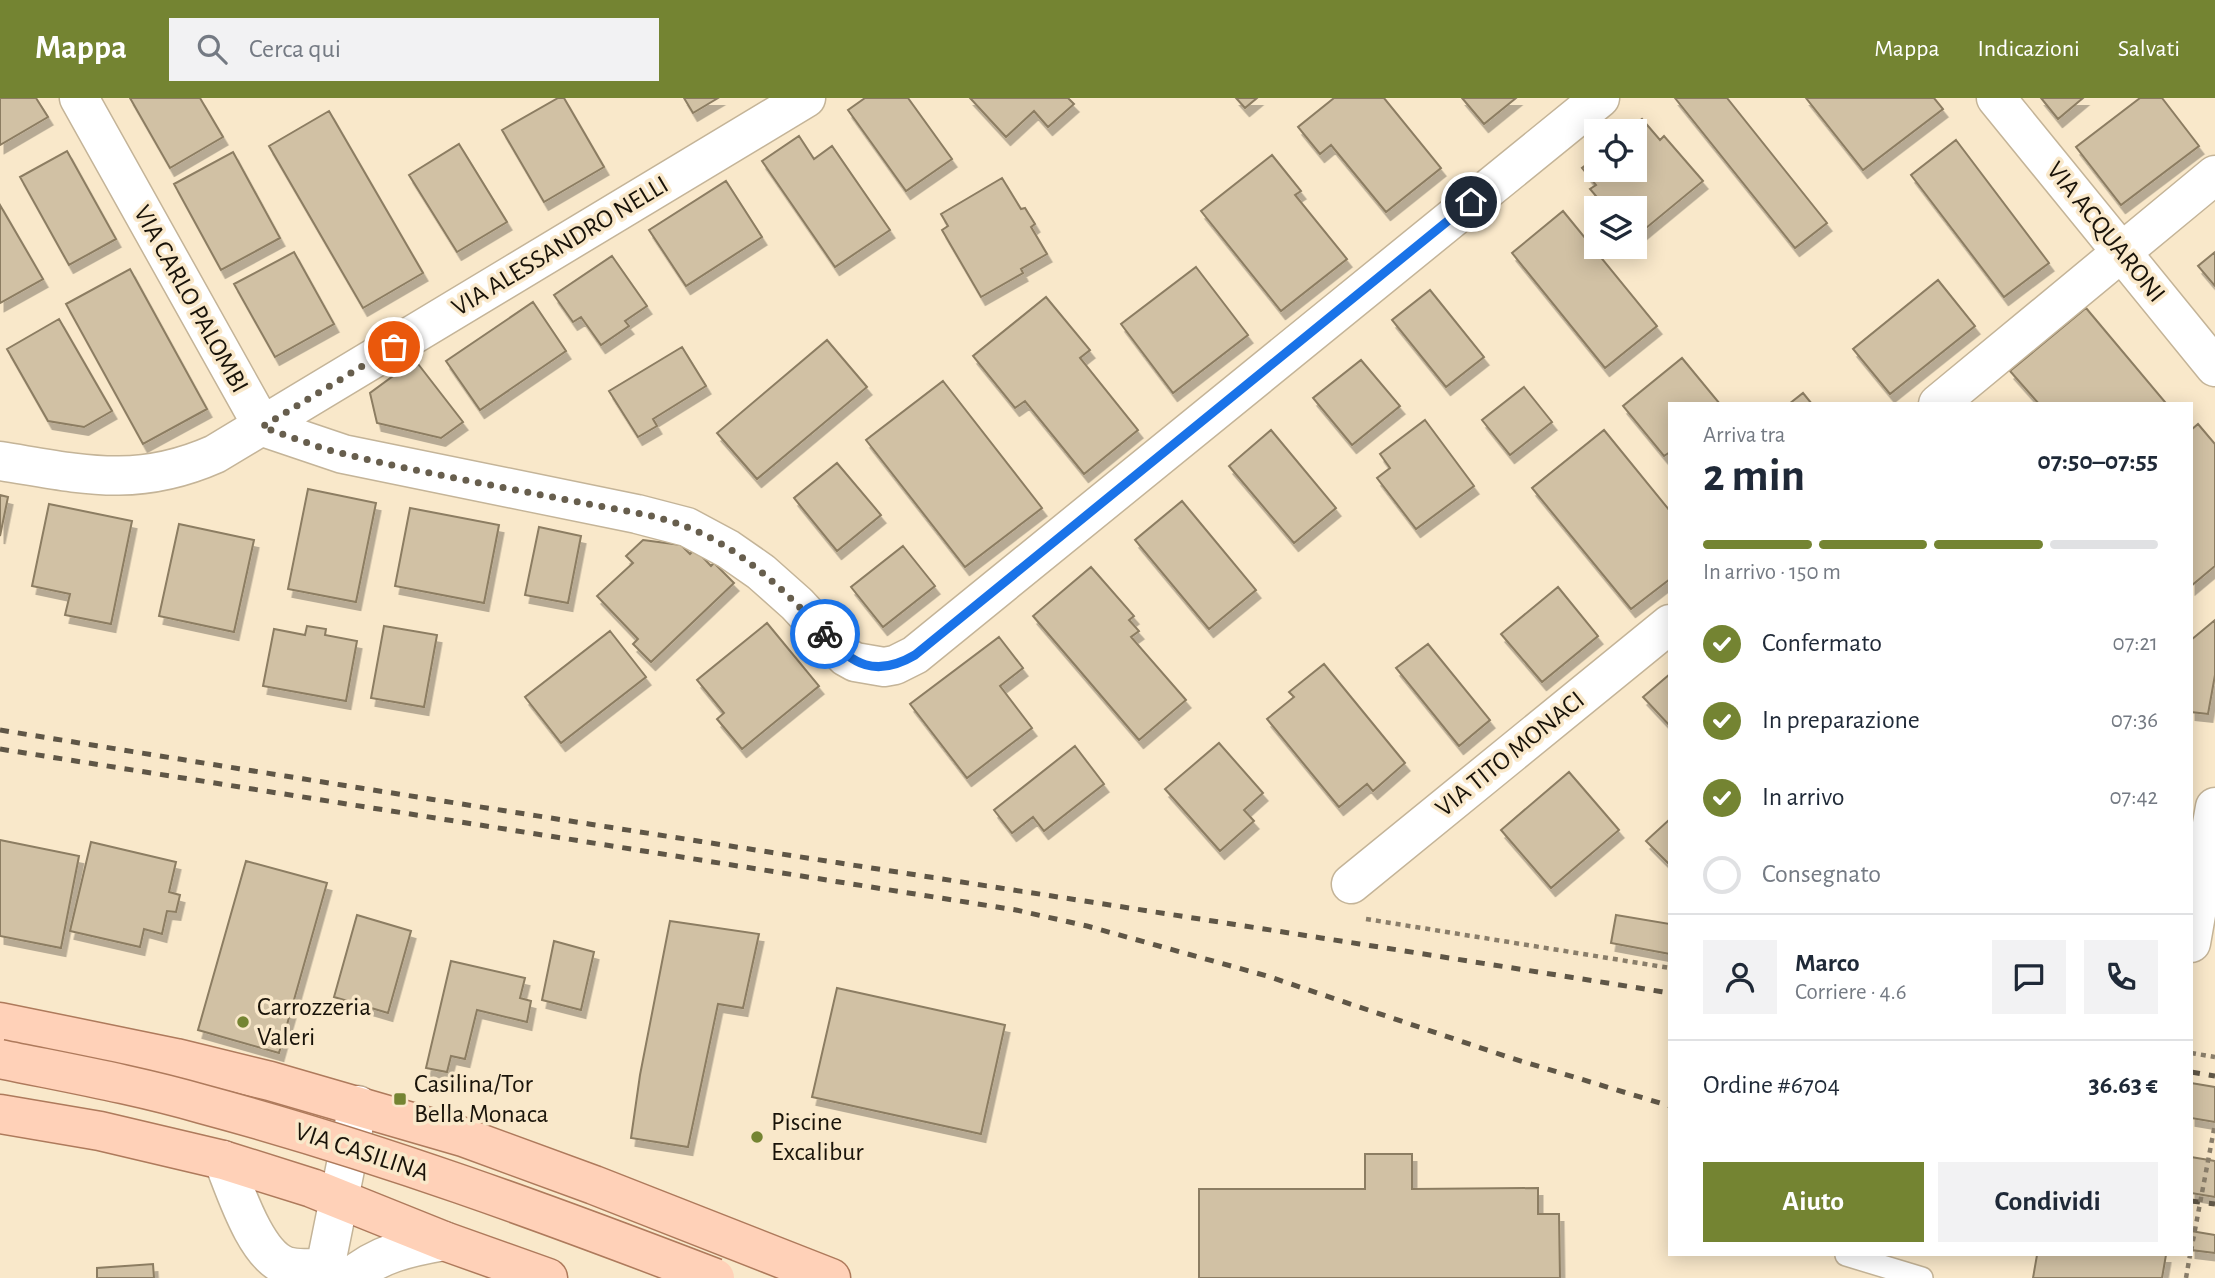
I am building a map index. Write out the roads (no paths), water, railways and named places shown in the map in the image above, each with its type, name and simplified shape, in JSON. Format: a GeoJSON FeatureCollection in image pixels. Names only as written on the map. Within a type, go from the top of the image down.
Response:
{"type":"FeatureCollection","features":[{"type":"Feature","properties":{"kind":"main road"},"geometry":{"type":"LineString","coordinates":[[0,1022],[176,1058],[358,1105],[498,1149],[831,1278]]}},
{"type":"Feature","properties":{"kind":"main road","name":"VIA CASILINA"},"geometry":{"type":"LineString","coordinates":[[0,1059],[157,1092],[346,1146],[541,1212],[715,1278]]}},
{"type":"Feature","properties":{"kind":"main road"},"geometry":{"type":"LineString","coordinates":[[0,1114],[100,1131],[223,1160],[338,1198],[444,1241],[548,1278]]}},
{"type":"Feature","properties":{"kind":"street","name":"VIA CARLO PALOMBI"},"geometry":{"type":"LineString","coordinates":[[79,98],[262,427]]}},
{"type":"Feature","properties":{"kind":"street","name":"VIA ALESSANDRO NELLI"},"geometry":{"type":"LineString","coordinates":[[0,461],[88,475],[120,477],[165,471],[203,459],[262,427],[806,98]]}},
{"type":"Feature","properties":{"kind":"street"},"geometry":{"type":"LineString","coordinates":[[262,427],[325,449],[369,460],[637,514],[687,527],[728,548],[777,586],[846,657],[873,667],[895,665],[915,655],[1600,98]]}},
{"type":"Feature","properties":{"kind":"street","name":"VIA ACQUARONI"},"geometry":{"type":"LineString","coordinates":[[1996,98],[2215,367]]}},
{"type":"Feature","properties":{"kind":"street"},"geometry":{"type":"LineString","coordinates":[[1940,402],[2215,175]]}},
{"type":"Feature","properties":{"kind":"street","name":"VIA TITO MONACI"},"geometry":{"type":"LineString","coordinates":[[1351,884],[1668,626]]}},
{"type":"Feature","properties":{"kind":"street"},"geometry":{"type":"LineString","coordinates":[[2193,932],[2215,807]]}},
{"type":"Feature","properties":{"kind":"street"},"geometry":{"type":"LineString","coordinates":[[332,1274],[338,1198],[358,1105]]}},
{"type":"Feature","properties":{"kind":"street"},"geometry":{"type":"LineString","coordinates":[[223,1160],[244,1211],[270,1255],[288,1267],[332,1274],[367,1265],[407,1248],[444,1241]]}},
{"type":"Feature","properties":{"kind":"lane"},"geometry":{"type":"LineString","coordinates":[[1849,1256],[1922,1278]]}},
{"type":"Feature","properties":{"kind":"railway"},"geometry":{"type":"LineString","coordinates":[[0,730],[1668,993]]}},
{"type":"Feature","properties":{"kind":"railway"},"geometry":{"type":"LineString","coordinates":[[0,749],[1016,910],[1087,926],[1267,976],[1511,1058],[1668,1105]]}},
{"type":"Feature","properties":{"kind":"railway"},"geometry":{"type":"LineString","coordinates":[[2193,1072],[2215,1076]]}},
{"type":"Feature","properties":{"kind":"railway"},"geometry":{"type":"LineString","coordinates":[[2193,1201],[2215,1204]]}},
{"type":"Feature","properties":{"kind":"place","name":"Carrozzeria Valeri"},"geometry":{"type":"Point","coordinates":[243,1022]}},
{"type":"Feature","properties":{"kind":"place","name":"Casilina/Tor Bella Monaca"},"geometry":{"type":"Point","coordinates":[400,1099]}},
{"type":"Feature","properties":{"kind":"place","name":"Piscine Excalibur"},"geometry":{"type":"Point","coordinates":[757,1137]}}]}
